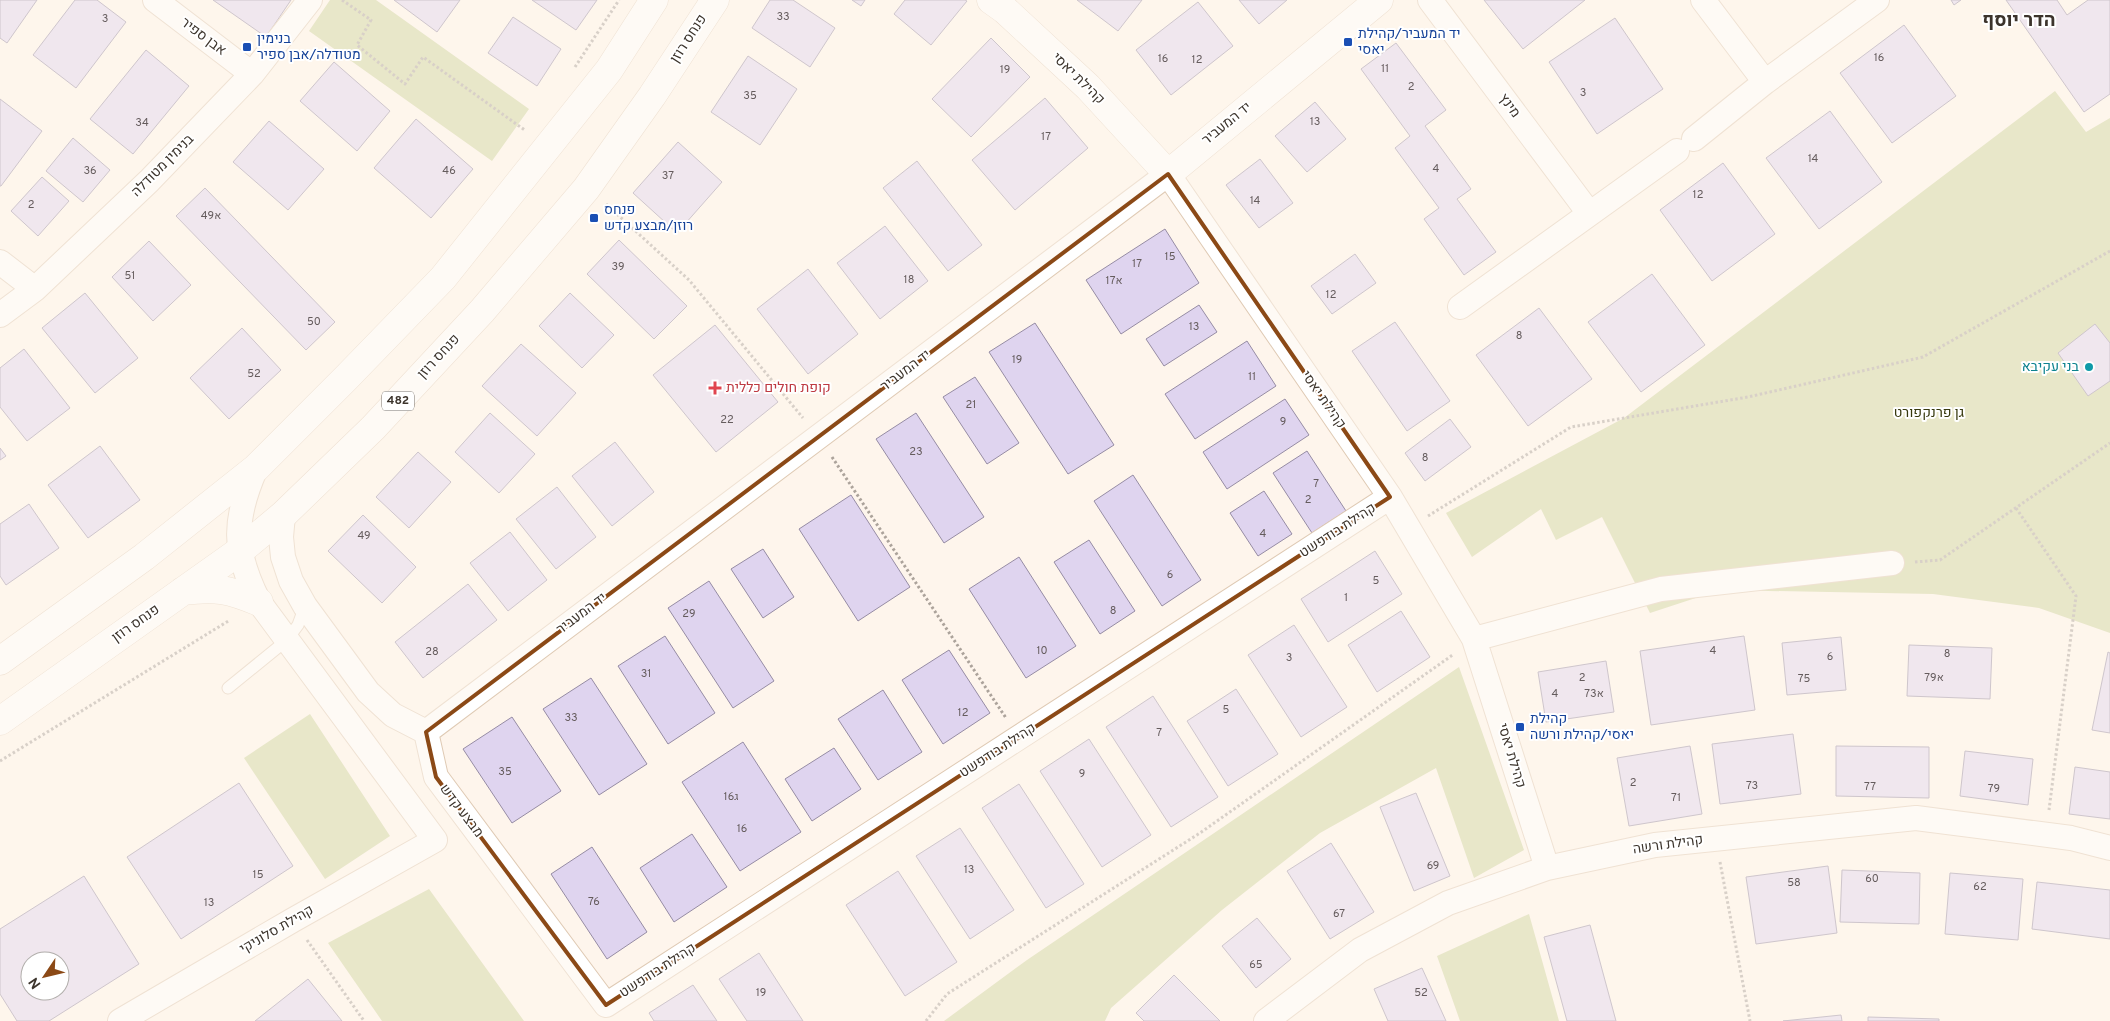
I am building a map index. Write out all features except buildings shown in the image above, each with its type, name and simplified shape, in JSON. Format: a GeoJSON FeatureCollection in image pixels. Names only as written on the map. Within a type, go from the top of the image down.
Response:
{"type":"FeatureCollection","features":[{"type":"Feature","properties":{"kind":"main road"},"geometry":{"type":"LineString","coordinates":[[0,661],[144,558],[256,468],[443,278],[610,70],[654,0]]}},
{"type":"Feature","properties":{"kind":"main road","name":"פנחס רוזן"},"geometry":{"type":"LineString","coordinates":[[0,721],[241,550],[283,515],[373,428],[475,318],[586,189],[652,96],[715,0]]}},
{"type":"Feature","properties":{"kind":"main road","name":"יד המעביר"},"geometry":{"type":"LineString","coordinates":[[1168,174],[1379,0]]}},
{"type":"Feature","properties":{"kind":"main road","name":"קהילת יאסי"},"geometry":{"type":"LineString","coordinates":[[1002,3],[1088,87],[1168,174]]}},
{"type":"Feature","properties":{"kind":"main road"},"geometry":{"type":"LineString","coordinates":[[183,591],[207,588],[233,591],[259,602]]}},
{"type":"Feature","properties":{"kind":"street","name":"אבן ספיר"},"geometry":{"type":"LineString","coordinates":[[155,0],[252,74]]}},
{"type":"Feature","properties":{"kind":"street","name":"בנימין מטודלה"},"geometry":{"type":"LineString","coordinates":[[0,314],[35,290],[149,182],[252,74],[310,0]]}},
{"type":"Feature","properties":{"kind":"street","name":"מינץ"},"geometry":{"type":"LineString","coordinates":[[1430,0],[1589,213]]}},
{"type":"Feature","properties":{"kind":"street"},"geometry":{"type":"LineString","coordinates":[[1703,0],[1765,82]]}},
{"type":"Feature","properties":{"kind":"street"},"geometry":{"type":"LineString","coordinates":[[1460,307],[1685,145],[1765,82],[1877,0]]}},
{"type":"Feature","properties":{"kind":"street","name":"קהילת יאסי"},"geometry":{"type":"LineString","coordinates":[[1168,174],[1390,497],[1474,639],[1547,868]]}},
{"type":"Feature","properties":{"kind":"street","name":"יד המעביר"},"geometry":{"type":"LineString","coordinates":[[426,732],[1168,174]]}},
{"type":"Feature","properties":{"kind":"street"},"geometry":{"type":"LineString","coordinates":[[0,262],[35,290]]}},
{"type":"Feature","properties":{"kind":"street"},"geometry":{"type":"LineString","coordinates":[[256,468],[244,496],[238,526],[241,550],[247,580],[259,602],[287,640]]}},
{"type":"Feature","properties":{"kind":"street","name":"קהילת בודפשט"},"geometry":{"type":"LineString","coordinates":[[606,1005],[1390,497]]}},
{"type":"Feature","properties":{"kind":"street"},"geometry":{"type":"LineString","coordinates":[[283,515],[281,537],[283,557],[291,581],[305,606],[368,692],[393,715],[426,732]]}},
{"type":"Feature","properties":{"kind":"street"},"geometry":{"type":"LineString","coordinates":[[1474,639],[1661,589],[1892,563]]}},
{"type":"Feature","properties":{"kind":"street","name":"קהילת סלוניקי"},"geometry":{"type":"LineString","coordinates":[[120,1021],[435,840],[287,640]]}},
{"type":"Feature","properties":{"kind":"street","name":"מבצע קדש"},"geometry":{"type":"LineString","coordinates":[[426,732],[436,776],[606,1005]]}},
{"type":"Feature","properties":{"kind":"street","name":"קהילת ורשה"},"geometry":{"type":"LineString","coordinates":[[1266,1021],[1360,950],[1448,904],[1547,868],[1655,845],[1916,818],[2071,838],[2110,848]]}},
{"type":"Feature","properties":{"kind":"lane"},"geometry":{"type":"LineString","coordinates":[[228,688],[287,640],[298,625],[305,606]]}},
{"type":"Feature","properties":{"kind":"path"},"geometry":{"type":"LineString","coordinates":[[342,0],[371,20],[357,45],[405,84],[423,57],[528,132]]}},
{"type":"Feature","properties":{"kind":"path"},"geometry":{"type":"LineString","coordinates":[[571,72],[619,0]]}},
{"type":"Feature","properties":{"kind":"path"},"geometry":{"type":"LineString","coordinates":[[1409,528],[1571,427],[1748,397],[1923,357],[2110,251]]}},
{"type":"Feature","properties":{"kind":"path"},"geometry":{"type":"LineString","coordinates":[[1892,563],[1940,560],[2110,443]]}},
{"type":"Feature","properties":{"kind":"path"},"geometry":{"type":"LineString","coordinates":[[2016,508],[2076,596],[2046,835]]}},
{"type":"Feature","properties":{"kind":"path"},"geometry":{"type":"LineString","coordinates":[[0,761],[259,602]]}},
{"type":"Feature","properties":{"kind":"path"},"geometry":{"type":"LineString","coordinates":[[926,1021],[947,994],[1200,833],[1474,639]]}},
{"type":"Feature","properties":{"kind":"path"},"geometry":{"type":"LineString","coordinates":[[1716,838],[1750,1021]]}},
{"type":"Feature","properties":{"kind":"path"},"geometry":{"type":"LineString","coordinates":[[293,920],[364,1021]]}},
{"type":"Feature","properties":{"kind":"highlighted area"},"geometry":{"type":"Polygon","coordinates":[[[1168,174],[1390,497],[606,1005],[436,777],[426,732],[1168,174]]]}},
{"type":"Feature","properties":{"kind":"green space"},"geometry":{"type":"Polygon","coordinates":[[[330,0],[376,0],[529,109],[492,161],[309,31],[330,0]]]}},
{"type":"Feature","properties":{"kind":"green space","name":"גן פרנקפורט"},"geometry":{"type":"Polygon","coordinates":[[[2055,91],[2086,132],[2110,118],[2110,633],[2039,608],[1933,594],[1720,590],[1650,613],[1602,517],[1556,540],[1541,509],[1472,557],[1446,513],[1624,418],[2055,91]]]}},
{"type":"Feature","properties":{"kind":"green space"},"geometry":{"type":"Polygon","coordinates":[[[1459,667],[1524,850],[1474,878],[1436,768],[1320,833],[1222,910],[1111,1008],[1105,1021],[944,1021],[1027,960],[1459,667]]]}},
{"type":"Feature","properties":{"kind":"green space"},"geometry":{"type":"Polygon","coordinates":[[[310,714],[390,836],[325,879],[244,758],[310,714]]]}},
{"type":"Feature","properties":{"kind":"green space"},"geometry":{"type":"Polygon","coordinates":[[[429,889],[524,1021],[382,1021],[328,943],[429,889]]]}},
{"type":"Feature","properties":{"kind":"green space"},"geometry":{"type":"Polygon","coordinates":[[[1529,914],[1559,1021],[1460,1021],[1437,956],[1529,914]]]}},
{"type":"Feature","properties":{"kind":"place","name":"יד המעביר/קהילת יאסי"},"geometry":{"type":"Point","coordinates":[1348,42]}},
{"type":"Feature","properties":{"kind":"place","name":"בנימין מטודלה/אבן ספיר"},"geometry":{"type":"Point","coordinates":[247,47]}},
{"type":"Feature","properties":{"kind":"place","name":"פנחס רוזן/מבצע קדש"},"geometry":{"type":"Point","coordinates":[594,218]}},
{"type":"Feature","properties":{"kind":"place","name":"בני עקיבא"},"geometry":{"type":"Point","coordinates":[2089,367]}},
{"type":"Feature","properties":{"kind":"place","name":"קופת חולים כללית"},"geometry":{"type":"Point","coordinates":[715,388]}},
{"type":"Feature","properties":{"kind":"place","name":"קהילת יאסי/קהילת ורשה"},"geometry":{"type":"Point","coordinates":[1520,727]}},
{"type":"Feature","properties":{"kind":"district","name":"הדר יוסף"},"geometry":{"type":"Point","coordinates":[2019,21]}}]}
